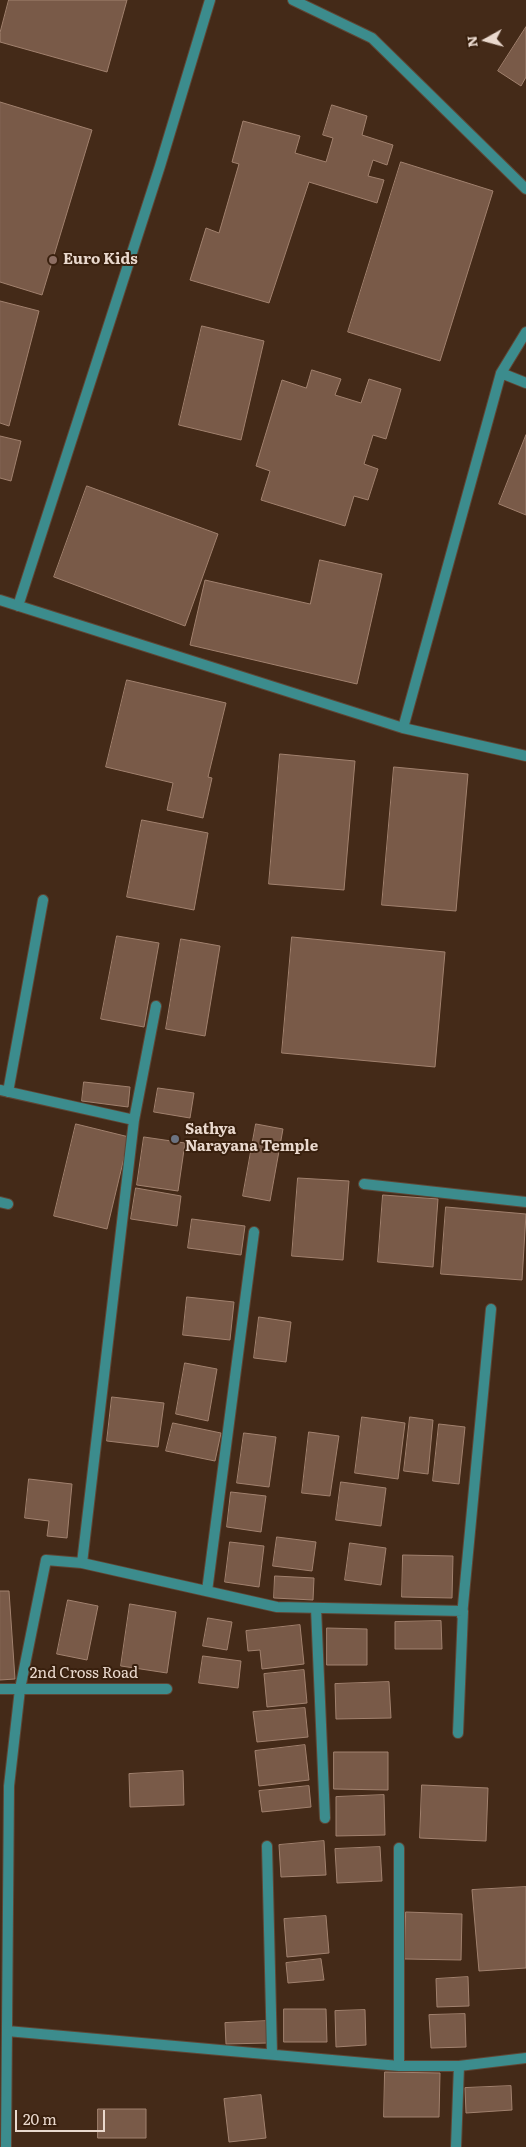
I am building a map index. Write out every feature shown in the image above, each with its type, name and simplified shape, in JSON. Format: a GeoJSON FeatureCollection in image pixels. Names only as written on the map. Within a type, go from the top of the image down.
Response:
{"type":"FeatureCollection","features":[{"type":"Feature","properties":{"kind":"street"},"geometry":{"type":"LineString","coordinates":[[18,606],[160,166],[210,0]]}},
{"type":"Feature","properties":{"kind":"street"},"geometry":{"type":"LineString","coordinates":[[293,0],[372,38],[526,189]]}},
{"type":"Feature","properties":{"kind":"street"},"geometry":{"type":"LineString","coordinates":[[402,728],[501,373],[526,332]]}},
{"type":"Feature","properties":{"kind":"street"},"geometry":{"type":"LineString","coordinates":[[501,373],[526,383]]}},
{"type":"Feature","properties":{"kind":"street"},"geometry":{"type":"LineString","coordinates":[[0,600],[402,728],[526,756]]}},
{"type":"Feature","properties":{"kind":"street"},"geometry":{"type":"LineString","coordinates":[[43,900],[4,1091],[134,1120]]}},
{"type":"Feature","properties":{"kind":"street"},"geometry":{"type":"LineString","coordinates":[[82,1563],[134,1120],[156,1006]]}},
{"type":"Feature","properties":{"kind":"street"},"geometry":{"type":"LineString","coordinates":[[364,1184],[526,1202]]}},
{"type":"Feature","properties":{"kind":"street"},"geometry":{"type":"LineString","coordinates":[[207,1591],[254,1232]]}},
{"type":"Feature","properties":{"kind":"street"},"geometry":{"type":"LineString","coordinates":[[458,1733],[462,1619],[491,1308]]}},
{"type":"Feature","properties":{"kind":"street"},"geometry":{"type":"LineString","coordinates":[[6,2147],[7,2031],[4,1786],[20,1689],[46,1560],[82,1563],[277,1607],[463,1611],[462,1619]]}},
{"type":"Feature","properties":{"kind":"street"},"geometry":{"type":"LineString","coordinates":[[316,1608],[325,1818]]}},
{"type":"Feature","properties":{"kind":"street","name":"2nd Cross Road"},"geometry":{"type":"LineString","coordinates":[[0,1689],[168,1688]]}},
{"type":"Feature","properties":{"kind":"street"},"geometry":{"type":"LineString","coordinates":[[267,1846],[272,2054]]}},
{"type":"Feature","properties":{"kind":"street"},"geometry":{"type":"LineString","coordinates":[[399,1848],[399,2066]]}},
{"type":"Feature","properties":{"kind":"street"},"geometry":{"type":"LineString","coordinates":[[7,2031],[399,2066],[459,2066],[526,2058]]}},
{"type":"Feature","properties":{"kind":"street"},"geometry":{"type":"LineString","coordinates":[[456,2147],[459,2066]]}},
{"type":"Feature","properties":{"kind":"building"},"geometry":{"type":"Polygon","coordinates":[[[9,0],[127,0],[107,72],[0,42],[0,33],[9,0]]]}},
{"type":"Feature","properties":{"kind":"building"},"geometry":{"type":"Polygon","coordinates":[[[526,27],[526,77],[521,86],[498,71],[526,27]]]}},
{"type":"Feature","properties":{"kind":"building"},"geometry":{"type":"Polygon","coordinates":[[[0,102],[92,130],[42,295],[0,282],[0,102]]]}},
{"type":"Feature","properties":{"kind":"building"},"geometry":{"type":"Polygon","coordinates":[[[332,105],[367,116],[362,135],[393,145],[387,165],[373,160],[368,176],[384,180],[377,203],[309,182],[269,303],[190,280],[206,228],[219,233],[239,164],[232,162],[243,121],[300,136],[295,153],[326,162],[333,138],[323,135],[332,105]]]}},
{"type":"Feature","properties":{"kind":"building"},"geometry":{"type":"Polygon","coordinates":[[[401,162],[493,191],[440,361],[348,332],[401,162]]]}},
{"type":"Feature","properties":{"kind":"building"},"geometry":{"type":"Polygon","coordinates":[[[0,301],[39,311],[9,426],[0,423],[0,301]]]}},
{"type":"Feature","properties":{"kind":"building"},"geometry":{"type":"Polygon","coordinates":[[[202,326],[264,341],[241,440],[179,425],[202,326]]]}},
{"type":"Feature","properties":{"kind":"building"},"geometry":{"type":"Polygon","coordinates":[[[312,370],[341,379],[335,395],[361,403],[369,379],[401,389],[386,439],[373,435],[364,464],[378,469],[368,500],[354,496],[345,526],[261,500],[270,471],[256,466],[282,380],[306,388],[312,370]]]}},
{"type":"Feature","properties":{"kind":"building"},"geometry":{"type":"Polygon","coordinates":[[[526,435],[526,515],[499,504],[526,435]]]}},
{"type":"Feature","properties":{"kind":"building"},"geometry":{"type":"Polygon","coordinates":[[[0,436],[21,441],[11,481],[0,478],[0,436]]]}},
{"type":"Feature","properties":{"kind":"building"},"geometry":{"type":"Polygon","coordinates":[[[87,486],[218,534],[185,626],[54,577],[87,486]]]}},
{"type":"Feature","properties":{"kind":"building"},"geometry":{"type":"Polygon","coordinates":[[[320,560],[382,574],[357,684],[190,645],[205,580],[310,604],[320,560]]]}},
{"type":"Feature","properties":{"kind":"building"},"geometry":{"type":"Polygon","coordinates":[[[127,680],[226,703],[208,777],[212,778],[203,818],[167,810],[173,783],[106,767],[127,680]]]}},
{"type":"Feature","properties":{"kind":"building"},"geometry":{"type":"Polygon","coordinates":[[[280,754],[355,761],[344,890],[269,884],[280,754]]]}},
{"type":"Feature","properties":{"kind":"building"},"geometry":{"type":"Polygon","coordinates":[[[394,767],[468,774],[456,911],[382,905],[394,767]]]}},
{"type":"Feature","properties":{"kind":"building"},"geometry":{"type":"Polygon","coordinates":[[[142,820],[208,833],[194,910],[127,897],[142,820]]]}},
{"type":"Feature","properties":{"kind":"building"},"geometry":{"type":"Polygon","coordinates":[[[117,936],[159,943],[144,1027],[101,1019],[117,936]]]}},
{"type":"Feature","properties":{"kind":"building"},"geometry":{"type":"Polygon","coordinates":[[[292,937],[445,952],[435,1067],[282,1053],[292,937]]]}},
{"type":"Feature","properties":{"kind":"building"},"geometry":{"type":"Polygon","coordinates":[[[181,939],[220,946],[205,1036],[166,1029],[181,939]]]}},
{"type":"Feature","properties":{"kind":"building"},"geometry":{"type":"Polygon","coordinates":[[[84,1082],[130,1087],[128,1107],[82,1101],[84,1082]]]}},
{"type":"Feature","properties":{"kind":"building"},"geometry":{"type":"Polygon","coordinates":[[[158,1088],[194,1093],[190,1118],[154,1112],[158,1088]]]}},
{"type":"Feature","properties":{"kind":"building"},"geometry":{"type":"Polygon","coordinates":[[[76,1124],[129,1137],[107,1229],[54,1216],[76,1124]]]}},
{"type":"Feature","properties":{"kind":"building"},"geometry":{"type":"Polygon","coordinates":[[[256,1124],[283,1129],[270,1201],[243,1196],[256,1124]]]}},
{"type":"Feature","properties":{"kind":"building"},"geometry":{"type":"Polygon","coordinates":[[[144,1137],[185,1143],[178,1191],[137,1185],[144,1137]]]}},
{"type":"Feature","properties":{"kind":"building"},"geometry":{"type":"Polygon","coordinates":[[[298,1178],[349,1181],[343,1260],[292,1256],[298,1178]]]}},
{"type":"Feature","properties":{"kind":"building"},"geometry":{"type":"Polygon","coordinates":[[[136,1188],[181,1196],[177,1226],[131,1219],[136,1188]]]}},
{"type":"Feature","properties":{"kind":"building"},"geometry":{"type":"Polygon","coordinates":[[[383,1195],[438,1199],[433,1267],[378,1262],[383,1195]]]}},
{"type":"Feature","properties":{"kind":"building"},"geometry":{"type":"Polygon","coordinates":[[[446,1207],[526,1214],[522,1280],[441,1274],[446,1207]]]}},
{"type":"Feature","properties":{"kind":"building"},"geometry":{"type":"Polygon","coordinates":[[[192,1219],[245,1226],[241,1255],[188,1248],[192,1219]]]}},
{"type":"Feature","properties":{"kind":"building"},"geometry":{"type":"Polygon","coordinates":[[[187,1297],[234,1302],[230,1340],[183,1335],[187,1297]]]}},
{"type":"Feature","properties":{"kind":"building"},"geometry":{"type":"Polygon","coordinates":[[[259,1317],[291,1322],[286,1362],[254,1358],[259,1317]]]}},
{"type":"Feature","properties":{"kind":"building"},"geometry":{"type":"Polygon","coordinates":[[[185,1363],[217,1369],[208,1421],[176,1414],[185,1363]]]}},
{"type":"Feature","properties":{"kind":"building"},"geometry":{"type":"Polygon","coordinates":[[[112,1397],[164,1403],[158,1447],[107,1441],[112,1397]]]}},
{"type":"Feature","properties":{"kind":"building"},"geometry":{"type":"Polygon","coordinates":[[[362,1417],[405,1423],[398,1479],[355,1473],[362,1417]]]}},
{"type":"Feature","properties":{"kind":"building"},"geometry":{"type":"Polygon","coordinates":[[[410,1417],[433,1420],[428,1474],[404,1471],[410,1417]]]}},
{"type":"Feature","properties":{"kind":"building"},"geometry":{"type":"Polygon","coordinates":[[[173,1423],[221,1433],[215,1461],[166,1451],[173,1423]]]}},
{"type":"Feature","properties":{"kind":"building"},"geometry":{"type":"Polygon","coordinates":[[[439,1424],[465,1427],[459,1484],[433,1481],[439,1424]]]}},
{"type":"Feature","properties":{"kind":"building"},"geometry":{"type":"Polygon","coordinates":[[[309,1432],[339,1436],[330,1496],[302,1493],[309,1432]]]}},
{"type":"Feature","properties":{"kind":"building"},"geometry":{"type":"Polygon","coordinates":[[[244,1433],[276,1437],[269,1487],[237,1483],[244,1433]]]}},
{"type":"Feature","properties":{"kind":"building"},"geometry":{"type":"Polygon","coordinates":[[[29,1479],[72,1484],[67,1538],[47,1536],[49,1521],[25,1518],[29,1479]]]}},
{"type":"Feature","properties":{"kind":"building"},"geometry":{"type":"Polygon","coordinates":[[[341,1482],[386,1488],[381,1526],[336,1520],[341,1482]]]}},
{"type":"Feature","properties":{"kind":"building"},"geometry":{"type":"Polygon","coordinates":[[[231,1492],[266,1496],[261,1532],[227,1527],[231,1492]]]}},
{"type":"Feature","properties":{"kind":"building"},"geometry":{"type":"Polygon","coordinates":[[[277,1537],[316,1542],[312,1571],[273,1566],[277,1537]]]}},
{"type":"Feature","properties":{"kind":"building"},"geometry":{"type":"Polygon","coordinates":[[[230,1542],[264,1546],[259,1587],[225,1582],[230,1542]]]}},
{"type":"Feature","properties":{"kind":"building"},"geometry":{"type":"Polygon","coordinates":[[[350,1543],[386,1548],[381,1585],[345,1580],[350,1543]]]}},
{"type":"Feature","properties":{"kind":"building"},"geometry":{"type":"Polygon","coordinates":[[[403,1555],[453,1556],[452,1598],[402,1597],[403,1555]]]}},
{"type":"Feature","properties":{"kind":"building"},"geometry":{"type":"Polygon","coordinates":[[[275,1576],[314,1578],[313,1600],[274,1598],[275,1576]]]}},
{"type":"Feature","properties":{"kind":"building"},"geometry":{"type":"Polygon","coordinates":[[[0,1591],[9,1591],[15,1679],[0,1680],[0,1591]]]}},
{"type":"Feature","properties":{"kind":"building"},"geometry":{"type":"Polygon","coordinates":[[[68,1600],[98,1606],[87,1660],[57,1654],[68,1600]]]}},
{"type":"Feature","properties":{"kind":"building"},"geometry":{"type":"Polygon","coordinates":[[[130,1604],[176,1612],[167,1673],[121,1666],[130,1604]]]}},
{"type":"Feature","properties":{"kind":"building"},"geometry":{"type":"Polygon","coordinates":[[[208,1618],[232,1622],[227,1650],[203,1646],[208,1618]]]}},
{"type":"Feature","properties":{"kind":"building"},"geometry":{"type":"Polygon","coordinates":[[[441,1621],[442,1649],[395,1649],[395,1622],[441,1621]]]}},
{"type":"Feature","properties":{"kind":"building"},"geometry":{"type":"Polygon","coordinates":[[[300,1625],[304,1664],[262,1669],[260,1650],[248,1651],[246,1631],[300,1625]]]}},
{"type":"Feature","properties":{"kind":"building"},"geometry":{"type":"Polygon","coordinates":[[[327,1628],[367,1629],[367,1665],[327,1665],[327,1628]]]}},
{"type":"Feature","properties":{"kind":"building"},"geometry":{"type":"Polygon","coordinates":[[[203,1656],[241,1661],[238,1688],[199,1683],[203,1656]]]}},
{"type":"Feature","properties":{"kind":"building"},"geometry":{"type":"Polygon","coordinates":[[[304,1670],[307,1703],[267,1707],[264,1674],[304,1670]]]}},
{"type":"Feature","properties":{"kind":"building"},"geometry":{"type":"Polygon","coordinates":[[[389,1682],[391,1718],[336,1719],[335,1684],[389,1682]]]}},
{"type":"Feature","properties":{"kind":"building"},"geometry":{"type":"Polygon","coordinates":[[[305,1708],[308,1737],[257,1742],[253,1712],[305,1708]]]}},
{"type":"Feature","properties":{"kind":"building"},"geometry":{"type":"Polygon","coordinates":[[[305,1745],[309,1780],[259,1786],[255,1751],[305,1745]]]}},
{"type":"Feature","properties":{"kind":"building"},"geometry":{"type":"Polygon","coordinates":[[[334,1752],[388,1752],[388,1790],[334,1789],[334,1752]]]}},
{"type":"Feature","properties":{"kind":"building"},"geometry":{"type":"Polygon","coordinates":[[[183,1771],[184,1805],[130,1807],[129,1774],[183,1771]]]}},
{"type":"Feature","properties":{"kind":"building"},"geometry":{"type":"Polygon","coordinates":[[[422,1785],[488,1788],[486,1841],[420,1838],[422,1785]]]}},
{"type":"Feature","properties":{"kind":"building"},"geometry":{"type":"Polygon","coordinates":[[[309,1786],[311,1807],[262,1812],[259,1791],[309,1786]]]}},
{"type":"Feature","properties":{"kind":"building"},"geometry":{"type":"Polygon","coordinates":[[[384,1795],[385,1835],[336,1836],[336,1797],[384,1795]]]}},
{"type":"Feature","properties":{"kind":"building"},"geometry":{"type":"Polygon","coordinates":[[[324,1841],[326,1875],[281,1877],[279,1845],[324,1841]]]}},
{"type":"Feature","properties":{"kind":"building"},"geometry":{"type":"Polygon","coordinates":[[[380,1847],[382,1881],[337,1883],[335,1849],[380,1847]]]}},
{"type":"Feature","properties":{"kind":"building"},"geometry":{"type":"Polygon","coordinates":[[[526,1887],[526,1968],[479,1971],[472,1890],[526,1887]]]}},
{"type":"Feature","properties":{"kind":"building"},"geometry":{"type":"Polygon","coordinates":[[[406,1912],[462,1914],[461,1960],[405,1959],[406,1912]]]}},
{"type":"Feature","properties":{"kind":"building"},"geometry":{"type":"Polygon","coordinates":[[[326,1916],[329,1953],[287,1957],[284,1919],[326,1916]]]}},
{"type":"Feature","properties":{"kind":"building"},"geometry":{"type":"Polygon","coordinates":[[[321,1959],[324,1980],[288,1983],[286,1963],[321,1959]]]}},
{"type":"Feature","properties":{"kind":"building"},"geometry":{"type":"Polygon","coordinates":[[[468,1977],[469,2006],[437,2007],[436,1979],[468,1977]]]}},
{"type":"Feature","properties":{"kind":"building"},"geometry":{"type":"Polygon","coordinates":[[[284,2009],[326,2009],[327,2042],[284,2042],[284,2009]]]}},
{"type":"Feature","properties":{"kind":"building"},"geometry":{"type":"Polygon","coordinates":[[[365,2010],[366,2045],[336,2047],[335,2011],[365,2010]]]}},
{"type":"Feature","properties":{"kind":"building"},"geometry":{"type":"Polygon","coordinates":[[[465,2014],[466,2047],[431,2048],[429,2015],[465,2014]]]}},
{"type":"Feature","properties":{"kind":"building"},"geometry":{"type":"Polygon","coordinates":[[[268,2021],[268,2043],[226,2044],[225,2023],[268,2021]]]}},
{"type":"Feature","properties":{"kind":"building"},"geometry":{"type":"Polygon","coordinates":[[[385,2072],[440,2073],[439,2117],[384,2117],[385,2072]]]}},
{"type":"Feature","properties":{"kind":"building"},"geometry":{"type":"Polygon","coordinates":[[[511,2086],[512,2110],[466,2113],[465,2088],[511,2086]]]}},
{"type":"Feature","properties":{"kind":"building"},"geometry":{"type":"Polygon","coordinates":[[[261,2095],[266,2138],[229,2142],[224,2099],[261,2095]]]}},
{"type":"Feature","properties":{"kind":"building"},"geometry":{"type":"Polygon","coordinates":[[[98,2109],[146,2109],[146,2138],[98,2138],[98,2109]]]}},
{"type":"Feature","properties":{"kind":"place","name":"Euro Kids"},"geometry":{"type":"Point","coordinates":[53,260]}},
{"type":"Feature","properties":{"kind":"place","name":"Sathya Narayana Temple"},"geometry":{"type":"Point","coordinates":[175,1139]}}]}
